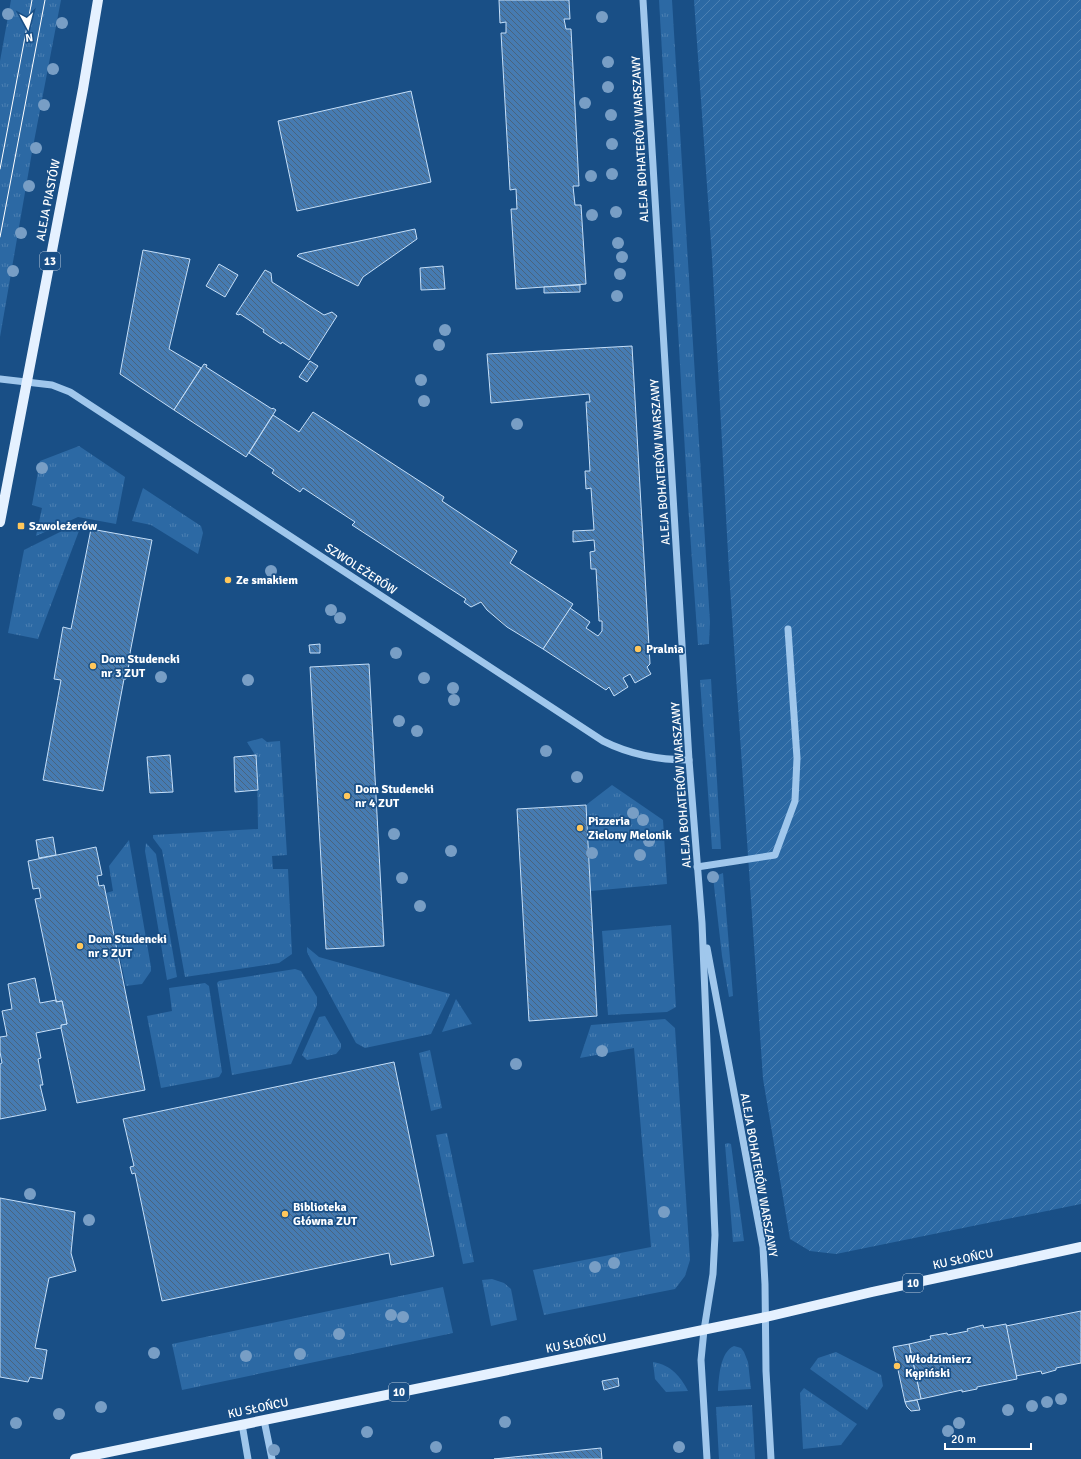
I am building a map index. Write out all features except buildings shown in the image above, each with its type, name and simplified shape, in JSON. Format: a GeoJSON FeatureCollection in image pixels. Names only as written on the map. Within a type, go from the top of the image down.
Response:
{"type":"FeatureCollection","features":[{"type":"Feature","properties":{"kind":"main road","name":"ALEJA PIASTÓW"},"geometry":{"type":"LineString","coordinates":[[0,522],[83,89],[98,0]]}},
{"type":"Feature","properties":{"kind":"main road","name":"KU SŁOŃCU"},"geometry":{"type":"LineString","coordinates":[[75,1459],[94,1457],[242,1424],[766,1317],[872,1292],[1081,1247]]}},
{"type":"Feature","properties":{"kind":"street","name":"ALEJA BOHATERÓW WARSZAWY"},"geometry":{"type":"LineString","coordinates":[[643,0],[689,760],[702,922],[715,1235],[712,1274],[704,1330],[702,1371],[707,1459]]}},
{"type":"Feature","properties":{"kind":"street"},"geometry":{"type":"LineString","coordinates":[[0,379],[26,383]]}},
{"type":"Feature","properties":{"kind":"street","name":"SZWOLEŻERÓW"},"geometry":{"type":"LineString","coordinates":[[26,383],[52,385],[70,392],[603,741],[637,755],[654,758],[689,760]]}},
{"type":"Feature","properties":{"kind":"street"},"geometry":{"type":"LineString","coordinates":[[697,867],[775,855],[795,801],[797,758],[788,628]]}},
{"type":"Feature","properties":{"kind":"street","name":"ALEJA BOHATERÓW WARSZAWY"},"geometry":{"type":"LineString","coordinates":[[702,922],[763,1247],[766,1317],[766,1371],[771,1459]]}},
{"type":"Feature","properties":{"kind":"street"},"geometry":{"type":"LineString","coordinates":[[264,1420],[272,1459]]}},
{"type":"Feature","properties":{"kind":"street"},"geometry":{"type":"LineString","coordinates":[[242,1424],[248,1459]]}},
{"type":"Feature","properties":{"kind":"green space"},"geometry":{"type":"Polygon","coordinates":[[[11,0],[61,0],[32,152],[0,337],[0,61],[11,0]]]}},
{"type":"Feature","properties":{"kind":"green space"},"geometry":{"type":"Polygon","coordinates":[[[659,0],[672,0],[710,622],[709,644],[698,645],[688,504],[659,0]]]}},
{"type":"Feature","properties":{"kind":"green space"},"geometry":{"type":"Polygon","coordinates":[[[694,0],[1081,0],[1081,1204],[836,1254],[810,1251],[790,1239],[763,1079],[729,572],[712,257],[694,0]]]}},
{"type":"Feature","properties":{"kind":"green space"},"geometry":{"type":"Polygon","coordinates":[[[79,446],[125,477],[116,524],[78,517],[36,536],[42,508],[32,505],[40,461],[79,446]]]}},
{"type":"Feature","properties":{"kind":"green space"},"geometry":{"type":"Polygon","coordinates":[[[143,488],[201,526],[203,533],[198,554],[151,525],[132,521],[143,488]]]}},
{"type":"Feature","properties":{"kind":"green space"},"geometry":{"type":"Polygon","coordinates":[[[80,522],[82,523],[38,639],[8,633],[24,550],[80,522]]]}},
{"type":"Feature","properties":{"kind":"green space"},"geometry":{"type":"Polygon","coordinates":[[[711,679],[721,849],[712,849],[700,680],[711,679]]]}},
{"type":"Feature","properties":{"kind":"green space"},"geometry":{"type":"Polygon","coordinates":[[[262,738],[267,742],[280,741],[287,855],[272,856],[273,869],[288,869],[292,954],[279,963],[185,977],[162,850],[153,838],[153,835],[258,829],[257,758],[247,742],[262,738]]]}},
{"type":"Feature","properties":{"kind":"green space"},"geometry":{"type":"Polygon","coordinates":[[[612,785],[663,820],[667,884],[591,891],[586,805],[612,785]]]}},
{"type":"Feature","properties":{"kind":"green space"},"geometry":{"type":"Polygon","coordinates":[[[129,840],[151,971],[142,984],[126,986],[106,893],[113,891],[109,866],[129,840]]]}},
{"type":"Feature","properties":{"kind":"green space"},"geometry":{"type":"Polygon","coordinates":[[[146,843],[156,854],[177,977],[167,980],[145,851],[146,843]]]}},
{"type":"Feature","properties":{"kind":"green space"},"geometry":{"type":"Polygon","coordinates":[[[723,873],[733,996],[729,997],[722,956],[713,877],[723,873]]]}},
{"type":"Feature","properties":{"kind":"green space"},"geometry":{"type":"Polygon","coordinates":[[[671,925],[676,1007],[667,1012],[608,1015],[602,931],[671,925]]]}},
{"type":"Feature","properties":{"kind":"green space"},"geometry":{"type":"Polygon","coordinates":[[[307,947],[319,957],[450,994],[431,1034],[365,1048],[356,1043],[312,962],[307,952],[307,947]]]}},
{"type":"Feature","properties":{"kind":"green space"},"geometry":{"type":"Polygon","coordinates":[[[295,969],[301,971],[317,997],[317,1005],[291,1064],[232,1075],[217,983],[219,981],[295,969]]]}},
{"type":"Feature","properties":{"kind":"green space"},"geometry":{"type":"Polygon","coordinates":[[[205,983],[209,986],[222,1072],[219,1077],[161,1088],[147,1016],[172,1011],[169,988],[205,983]]]}},
{"type":"Feature","properties":{"kind":"green space"},"geometry":{"type":"Polygon","coordinates":[[[456,999],[472,1024],[442,1032],[456,999]]]}},
{"type":"Feature","properties":{"kind":"green space"},"geometry":{"type":"Polygon","coordinates":[[[325,1016],[341,1044],[341,1048],[336,1054],[307,1060],[302,1055],[319,1017],[325,1016]]]}},
{"type":"Feature","properties":{"kind":"green space"},"geometry":{"type":"Polygon","coordinates":[[[665,1019],[675,1028],[690,1260],[685,1276],[675,1289],[544,1315],[533,1270],[651,1247],[634,1048],[580,1058],[591,1025],[665,1019]]]}},
{"type":"Feature","properties":{"kind":"green space"},"geometry":{"type":"Polygon","coordinates":[[[430,1050],[442,1108],[431,1111],[419,1053],[430,1050]]]}},
{"type":"Feature","properties":{"kind":"green space"},"geometry":{"type":"Polygon","coordinates":[[[447,1133],[474,1262],[463,1264],[436,1135],[447,1133]]]}},
{"type":"Feature","properties":{"kind":"green space"},"geometry":{"type":"Polygon","coordinates":[[[725,1144],[731,1144],[744,1241],[733,1242],[725,1144]]]}},
{"type":"Feature","properties":{"kind":"green space"},"geometry":{"type":"Polygon","coordinates":[[[492,1279],[504,1283],[511,1289],[517,1320],[491,1326],[482,1280],[492,1279]]]}},
{"type":"Feature","properties":{"kind":"green space"},"geometry":{"type":"Polygon","coordinates":[[[443,1287],[453,1333],[182,1390],[172,1344],[443,1287]]]}},
{"type":"Feature","properties":{"kind":"green space"},"geometry":{"type":"Polygon","coordinates":[[[734,1346],[741,1348],[748,1362],[751,1389],[718,1391],[723,1359],[729,1349],[734,1346]]]}},
{"type":"Feature","properties":{"kind":"green space"},"geometry":{"type":"Polygon","coordinates":[[[836,1352],[881,1375],[883,1386],[867,1410],[810,1369],[818,1358],[836,1352]]]}},
{"type":"Feature","properties":{"kind":"green space"},"geometry":{"type":"Polygon","coordinates":[[[653,1362],[659,1363],[674,1372],[688,1391],[666,1392],[655,1379],[653,1362]]]}},
{"type":"Feature","properties":{"kind":"green space"},"geometry":{"type":"Polygon","coordinates":[[[804,1388],[857,1424],[841,1445],[803,1449],[800,1393],[804,1388]]]}},
{"type":"Feature","properties":{"kind":"green space"},"geometry":{"type":"Polygon","coordinates":[[[752,1405],[755,1459],[719,1459],[716,1407],[752,1405]]]}},
{"type":"Feature","properties":{"kind":"tram line"},"geometry":{"type":"LineString","coordinates":[[0,169],[32,0]]}},
{"type":"Feature","properties":{"kind":"tram line"},"geometry":{"type":"LineString","coordinates":[[0,237],[45,0]]}},
{"type":"Feature","properties":{"kind":"place","name":"Szwoleżerów"},"geometry":{"type":"Point","coordinates":[21,526]}},
{"type":"Feature","properties":{"kind":"place","name":"Ze smakiem"},"geometry":{"type":"Point","coordinates":[228,580]}},
{"type":"Feature","properties":{"kind":"place","name":"Pralnia"},"geometry":{"type":"Point","coordinates":[638,649]}},
{"type":"Feature","properties":{"kind":"place","name":"Dom Studencki nr 3 ZUT"},"geometry":{"type":"Point","coordinates":[93,666]}},
{"type":"Feature","properties":{"kind":"place","name":"Dom Studencki nr 4 ZUT"},"geometry":{"type":"Point","coordinates":[347,796]}},
{"type":"Feature","properties":{"kind":"place","name":"Pizzeria Zielony Melonik"},"geometry":{"type":"Point","coordinates":[580,828]}},
{"type":"Feature","properties":{"kind":"place","name":"Dom Studencki nr 5 ZUT"},"geometry":{"type":"Point","coordinates":[80,946]}},
{"type":"Feature","properties":{"kind":"place","name":"Biblioteka Główna ZUT"},"geometry":{"type":"Point","coordinates":[285,1214]}},
{"type":"Feature","properties":{"kind":"place","name":"Włodzimierz Kępiński"},"geometry":{"type":"Point","coordinates":[897,1366]}}]}
